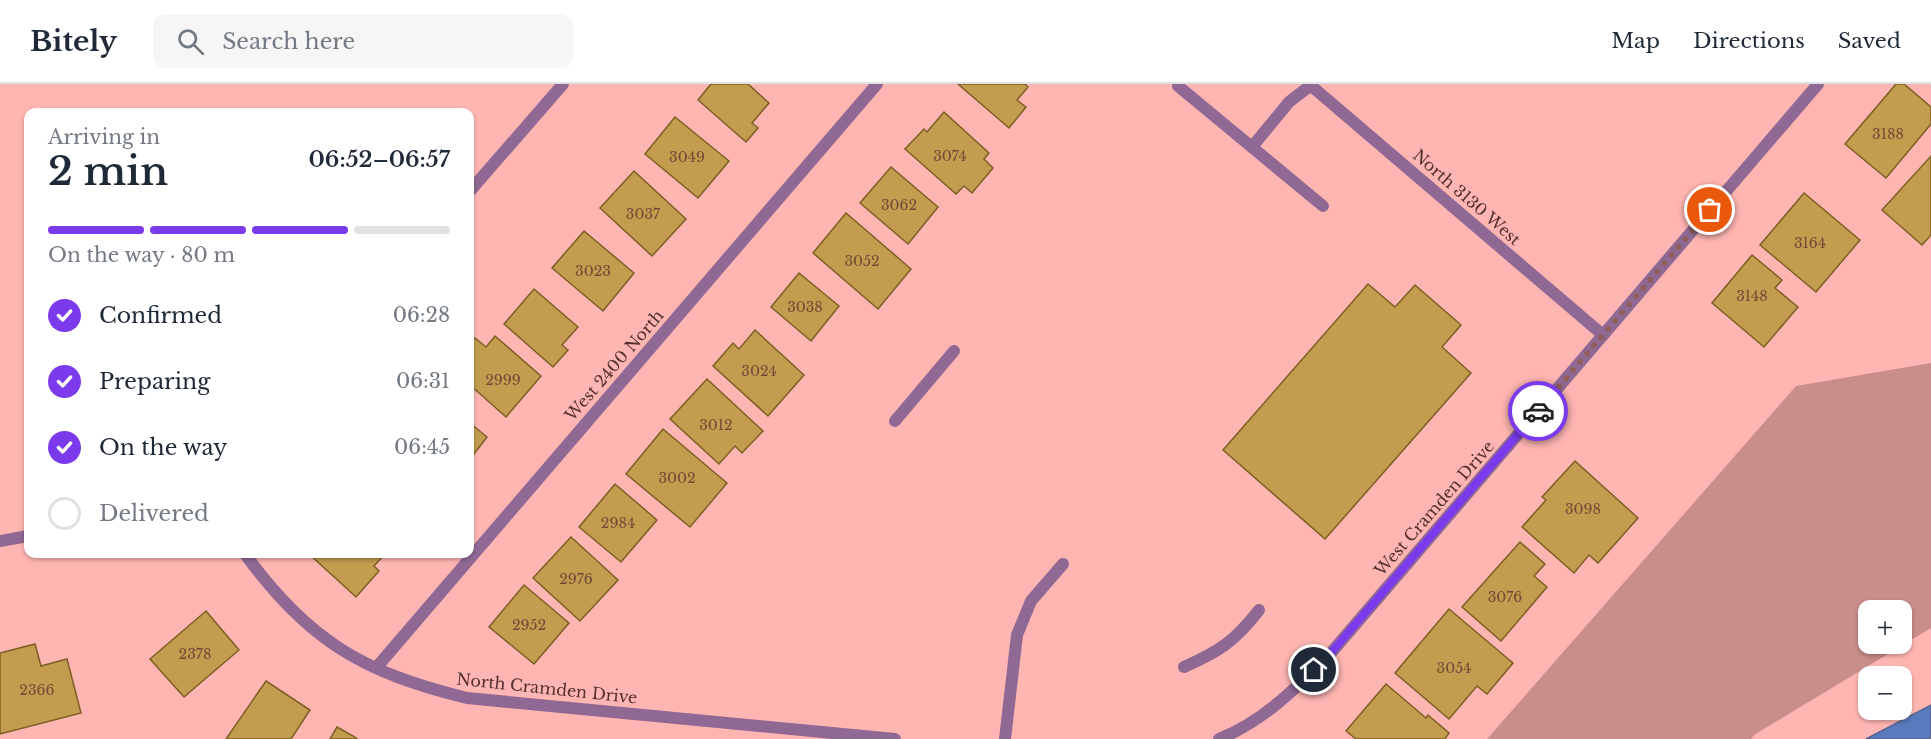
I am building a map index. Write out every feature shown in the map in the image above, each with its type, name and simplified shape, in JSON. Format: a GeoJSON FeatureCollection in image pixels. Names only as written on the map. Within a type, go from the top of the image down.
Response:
{"type":"FeatureCollection","features":[{"type":"Feature","properties":{"kind":"street"},"geometry":{"type":"LineString","coordinates":[[474,186],[563,84]]}},
{"type":"Feature","properties":{"kind":"street","name":"West 2400 North"},"geometry":{"type":"LineString","coordinates":[[474,554],[877,84]]}},
{"type":"Feature","properties":{"kind":"street"},"geometry":{"type":"LineString","coordinates":[[1252,147],[1290,102],[1311,84]]}},
{"type":"Feature","properties":{"kind":"street","name":"North 3130 West"},"geometry":{"type":"LineString","coordinates":[[1311,84],[1603,336]]}},
{"type":"Feature","properties":{"kind":"street","name":"West Cramden Drive"},"geometry":{"type":"LineString","coordinates":[[1219,739],[1242,730],[1283,701],[1330,654],[1818,84]]}},
{"type":"Feature","properties":{"kind":"street"},"geometry":{"type":"LineString","coordinates":[[1178,86],[1323,206]]}},
{"type":"Feature","properties":{"kind":"street"},"geometry":{"type":"LineString","coordinates":[[895,421],[954,351]]}},
{"type":"Feature","properties":{"kind":"street"},"geometry":{"type":"LineString","coordinates":[[0,541],[24,537]]}},
{"type":"Feature","properties":{"kind":"street","name":"North Cramden Drive"},"geometry":{"type":"LineString","coordinates":[[248,558],[280,598],[327,641],[376,668],[427,688],[467,698],[895,739]]}},
{"type":"Feature","properties":{"kind":"street","name":"West 2400 North"},"geometry":{"type":"LineString","coordinates":[[376,668],[470,558]]}},
{"type":"Feature","properties":{"kind":"street"},"geometry":{"type":"LineString","coordinates":[[1005,739],[1017,635],[1031,601],[1063,564]]}},
{"type":"Feature","properties":{"kind":"street"},"geometry":{"type":"LineString","coordinates":[[1184,667],[1213,654],[1239,634],[1259,609]]}},
{"type":"Feature","properties":{"kind":"shaded area"},"geometry":{"type":"Polygon","coordinates":[[[1931,363],[1931,628],[1912,639],[1912,600],[1858,600],[1858,654],[1888,654],[1868,666],[1858,666],[1858,672],[1754,735],[1751,739],[1487,739],[1796,386],[1931,363]]]}},
{"type":"Feature","properties":{"kind":"water"},"geometry":{"type":"Polygon","coordinates":[[[1931,705],[1931,739],[1866,739],[1902,720],[1912,720],[1912,715],[1931,705]]]}},
{"type":"Feature","properties":{"kind":"building"},"geometry":{"type":"Polygon","coordinates":[[[711,84],[748,84],[769,103],[752,123],[758,128],[746,142],[698,100],[711,84]]]}},
{"type":"Feature","properties":{"kind":"building"},"geometry":{"type":"Polygon","coordinates":[[[958,84],[1025,84],[1028,87],[1017,100],[1026,107],[1009,128],[958,84]]]}},
{"type":"Feature","properties":{"kind":"building"},"geometry":{"type":"Polygon","coordinates":[[[1896,84],[1904,84],[1931,107],[1931,124],[1886,178],[1845,144],[1896,84]]]}},
{"type":"Feature","properties":{"kind":"building"},"geometry":{"type":"Polygon","coordinates":[[[944,112],[989,153],[984,159],[993,168],[972,193],[964,186],[956,194],[905,149],[924,129],[927,132],[944,112]]]}},
{"type":"Feature","properties":{"kind":"building"},"geometry":{"type":"Polygon","coordinates":[[[675,117],[729,161],[698,198],[645,154],[675,117]]]}},
{"type":"Feature","properties":{"kind":"building"},"geometry":{"type":"Polygon","coordinates":[[[1931,156],[1931,235],[1922,245],[1882,210],[1931,156]]]}},
{"type":"Feature","properties":{"kind":"building"},"geometry":{"type":"Polygon","coordinates":[[[891,167],[938,207],[908,244],[860,203],[891,167]]]}},
{"type":"Feature","properties":{"kind":"building"},"geometry":{"type":"Polygon","coordinates":[[[634,171],[686,219],[652,256],[600,208],[634,171]]]}},
{"type":"Feature","properties":{"kind":"building"},"geometry":{"type":"Polygon","coordinates":[[[1804,193],[1860,240],[1816,292],[1760,245],[1804,193]]]}},
{"type":"Feature","properties":{"kind":"building"},"geometry":{"type":"Polygon","coordinates":[[[846,213],[911,269],[878,309],[813,253],[846,213]]]}},
{"type":"Feature","properties":{"kind":"building"},"geometry":{"type":"Polygon","coordinates":[[[584,231],[634,273],[603,311],[552,268],[584,231]]]}},
{"type":"Feature","properties":{"kind":"building"},"geometry":{"type":"Polygon","coordinates":[[[1752,255],[1782,280],[1775,288],[1798,307],[1764,347],[1712,303],[1752,255]]]}},
{"type":"Feature","properties":{"kind":"building"},"geometry":{"type":"Polygon","coordinates":[[[799,273],[839,306],[811,341],[771,307],[799,273]]]}},
{"type":"Feature","properties":{"kind":"building"},"geometry":{"type":"Polygon","coordinates":[[[1368,284],[1395,307],[1415,285],[1461,325],[1442,347],[1471,373],[1325,539],[1223,450],[1368,284]]]}},
{"type":"Feature","properties":{"kind":"building"},"geometry":{"type":"Polygon","coordinates":[[[534,289],[578,327],[562,345],[568,350],[553,367],[504,324],[534,289]]]}},
{"type":"Feature","properties":{"kind":"building"},"geometry":{"type":"Polygon","coordinates":[[[755,330],[804,375],[768,416],[713,366],[733,343],[739,349],[755,330]]]}},
{"type":"Feature","properties":{"kind":"building"},"geometry":{"type":"Polygon","coordinates":[[[495,336],[541,376],[506,417],[474,389],[474,339],[486,347],[495,336]]]}},
{"type":"Feature","properties":{"kind":"building"},"geometry":{"type":"Polygon","coordinates":[[[707,379],[763,431],[742,453],[735,446],[719,464],[670,419],[707,379]]]}},
{"type":"Feature","properties":{"kind":"building"},"geometry":{"type":"Polygon","coordinates":[[[474,426],[487,437],[474,454],[474,426]]]}},
{"type":"Feature","properties":{"kind":"building"},"geometry":{"type":"Polygon","coordinates":[[[663,429],[727,483],[690,527],[626,474],[663,429]]]}},
{"type":"Feature","properties":{"kind":"building"},"geometry":{"type":"Polygon","coordinates":[[[1575,461],[1638,518],[1598,563],[1589,555],[1574,573],[1522,527],[1546,500],[1542,497],[1575,461]]]}},
{"type":"Feature","properties":{"kind":"building"},"geometry":{"type":"Polygon","coordinates":[[[615,484],[657,520],[621,562],[579,527],[615,484]]]}},
{"type":"Feature","properties":{"kind":"building"},"geometry":{"type":"Polygon","coordinates":[[[571,537],[618,580],[580,621],[533,578],[571,537]]]}},
{"type":"Feature","properties":{"kind":"building"},"geometry":{"type":"Polygon","coordinates":[[[1520,542],[1545,564],[1534,576],[1547,587],[1501,641],[1462,607],[1520,542]]]}},
{"type":"Feature","properties":{"kind":"building"},"geometry":{"type":"Polygon","coordinates":[[[313,558],[381,558],[374,566],[379,571],[356,597],[313,558]]]}},
{"type":"Feature","properties":{"kind":"building"},"geometry":{"type":"Polygon","coordinates":[[[524,585],[569,623],[534,664],[489,627],[524,585]]]}},
{"type":"Feature","properties":{"kind":"building"},"geometry":{"type":"Polygon","coordinates":[[[1449,609],[1513,663],[1487,694],[1477,686],[1449,719],[1395,673],[1449,609]]]}},
{"type":"Feature","properties":{"kind":"building"},"geometry":{"type":"Polygon","coordinates":[[[206,611],[239,650],[184,697],[150,659],[206,611]]]}},
{"type":"Feature","properties":{"kind":"building"},"geometry":{"type":"Polygon","coordinates":[[[35,644],[41,666],[67,659],[81,713],[0,734],[0,653],[35,644]]]}},
{"type":"Feature","properties":{"kind":"building"},"geometry":{"type":"Polygon","coordinates":[[[266,681],[310,710],[291,739],[226,739],[266,681]]]}},
{"type":"Feature","properties":{"kind":"building"},"geometry":{"type":"Polygon","coordinates":[[[1386,684],[1426,718],[1428,715],[1449,733],[1445,739],[1356,739],[1346,731],[1386,684]]]}},
{"type":"Feature","properties":{"kind":"building"},"geometry":{"type":"Polygon","coordinates":[[[337,727],[355,737],[357,739],[330,739],[337,727]]]}},
{"type":"Feature","properties":{"kind":"way so far"},"geometry":{"type":"LineString","coordinates":[[1538,411],[1710,210]]}},
{"type":"Feature","properties":{"kind":"route"},"geometry":{"type":"LineString","coordinates":[[1314,670],[1538,411]]}}]}
